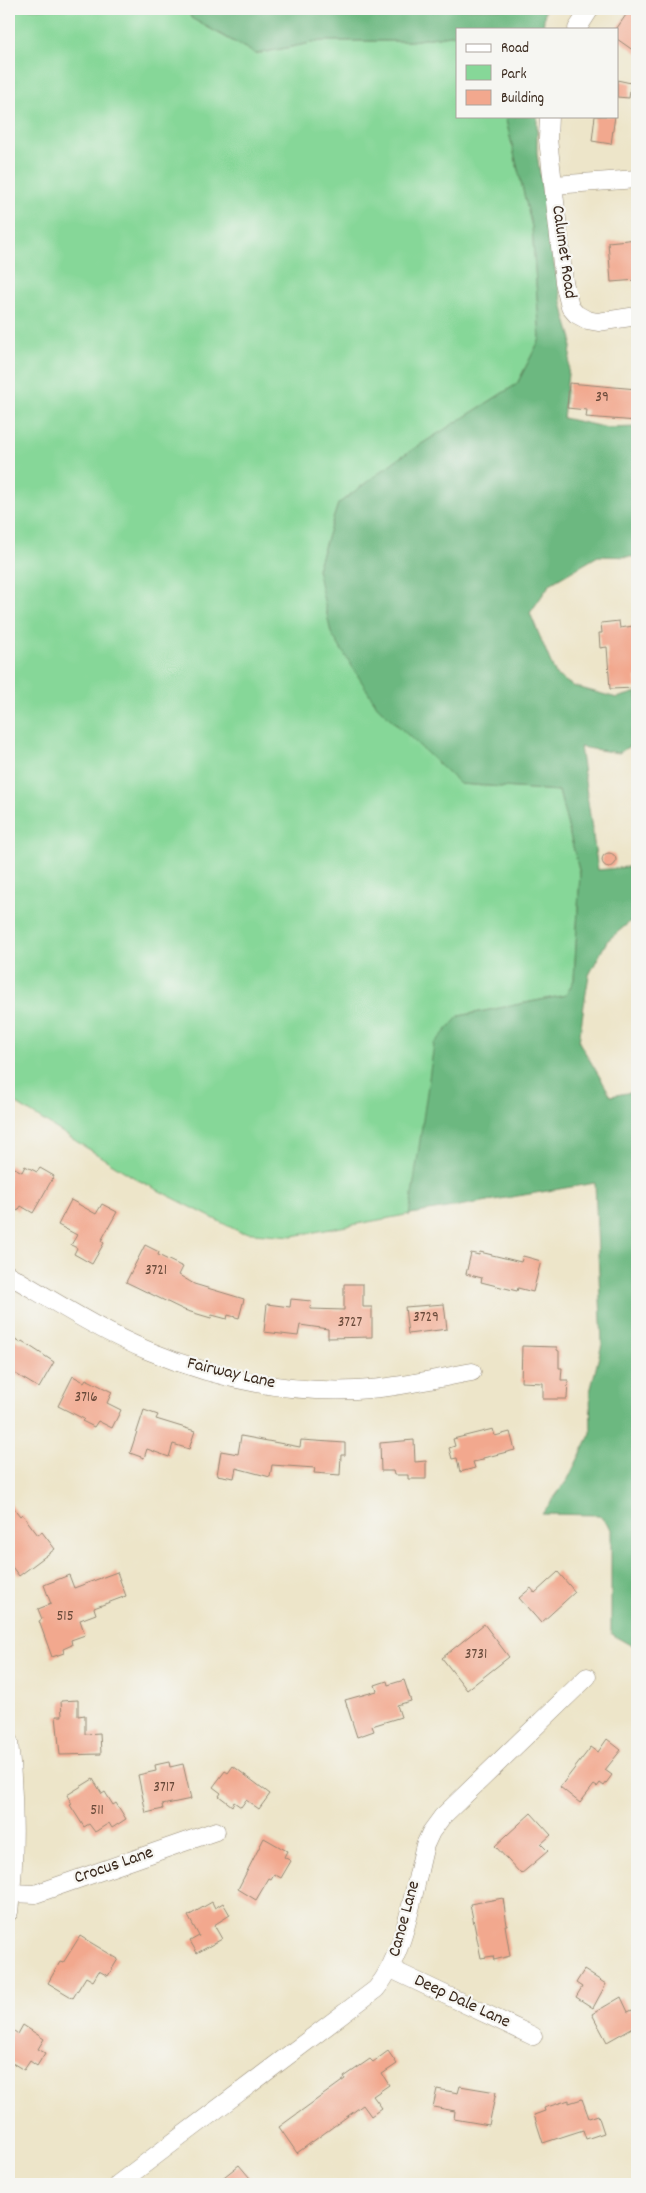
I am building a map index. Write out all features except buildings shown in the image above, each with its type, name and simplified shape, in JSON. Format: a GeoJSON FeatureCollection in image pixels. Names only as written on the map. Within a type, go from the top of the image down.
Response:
{"type":"FeatureCollection","features":[{"type":"Feature","properties":{"kind":"street"},"geometry":{"type":"LineString","coordinates":[[578,28],[590,9]]}},
{"type":"Feature","properties":{"kind":"street","name":"Calumet Road"},"geometry":{"type":"LineString","coordinates":[[549,118],[548,139],[564,282],[570,307],[576,314],[587,320],[598,322],[637,316]]}},
{"type":"Feature","properties":{"kind":"street","name":"Calumet Road"},"geometry":{"type":"LineString","coordinates":[[554,185],[637,179]]}},
{"type":"Feature","properties":{"kind":"street","name":"Fairway Lane"},"geometry":{"type":"LineString","coordinates":[[9,1275],[69,1310],[148,1351],[229,1378],[304,1390],[356,1390],[392,1386],[472,1372]]}},
{"type":"Feature","properties":{"kind":"street","name":"Canoe Lane"},"geometry":{"type":"LineString","coordinates":[[118,2184],[376,1989],[391,1969],[398,1952],[425,1845],[431,1832],[442,1817],[587,1677]]}},
{"type":"Feature","properties":{"kind":"street"},"geometry":{"type":"LineString","coordinates":[[9,1742],[14,1800],[9,1912]]}},
{"type":"Feature","properties":{"kind":"street","name":"Crocus Lane"},"geometry":{"type":"LineString","coordinates":[[11,1894],[35,1894],[216,1831]]}},
{"type":"Feature","properties":{"kind":"street","name":"Deep Dale Lane"},"geometry":{"type":"LineString","coordinates":[[391,1969],[533,2036]]}},
{"type":"Feature","properties":{"kind":"green space"},"geometry":{"type":"Polygon","coordinates":[[[9,9],[189,9],[191,18],[256,54],[321,41],[411,41],[456,34],[456,118],[505,118],[532,227],[540,339],[517,384],[396,460],[338,504],[317,569],[460,784],[559,791],[580,874],[574,980],[566,995],[459,1016],[411,1214],[293,1236],[240,1232],[138,1180],[9,1099],[9,9]]]}},
{"type":"Feature","properties":{"kind":"green space"},"geometry":{"type":"Polygon","coordinates":[[[189,9],[545,9],[543,28],[456,28],[456,34],[411,41],[321,41],[256,54],[191,18],[189,9]]]}},
{"type":"Feature","properties":{"kind":"green space"},"geometry":{"type":"Polygon","coordinates":[[[505,118],[537,118],[537,154],[554,264],[572,339],[563,418],[608,428],[637,427],[637,557],[598,556],[550,584],[530,613],[556,675],[573,686],[617,698],[637,692],[637,741],[619,753],[580,747],[598,870],[637,866],[637,916],[607,941],[589,975],[579,1042],[611,1096],[637,1091],[637,1303],[635,1314],[637,1330],[637,1640],[632,1646],[611,1634],[611,1529],[599,1515],[542,1514],[568,1479],[591,1433],[590,1392],[602,1344],[595,1183],[411,1214],[409,1216],[434,1044],[459,1016],[566,995],[574,980],[580,874],[559,791],[460,784],[377,706],[331,633],[317,569],[338,504],[396,460],[517,384],[540,339],[532,227],[505,118]]]}}]}
